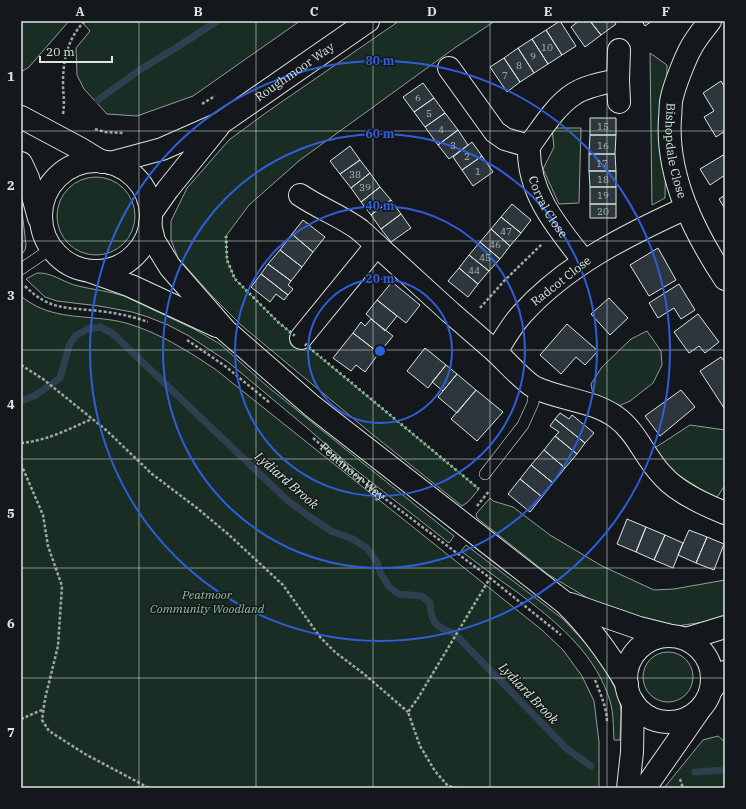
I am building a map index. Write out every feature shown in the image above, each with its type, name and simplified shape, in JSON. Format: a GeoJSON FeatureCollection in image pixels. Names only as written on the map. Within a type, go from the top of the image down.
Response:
{"type":"FeatureCollection","features":[{"type":"Feature","properties":{"kind":"street","name":"Roughmoor Way"},"geometry":{"type":"LineString","coordinates":[[106,162],[162,150],[221,123],[368,21]]}},
{"type":"Feature","properties":{"kind":"street","name":"Bishopdale Close"},"geometry":{"type":"LineString","coordinates":[[710,21],[692,47],[672,97],[670,125],[671,155],[686,208],[706,248],[724,277]]}},
{"type":"Feature","properties":{"kind":"street"},"geometry":{"type":"LineString","coordinates":[[619,50],[619,102]]}},
{"type":"Feature","properties":{"kind":"street"},"geometry":{"type":"LineString","coordinates":[[449,68],[482,116],[496,132],[505,138],[529,146],[552,116],[574,94],[587,88],[618,80]]}},
{"type":"Feature","properties":{"kind":"street"},"geometry":{"type":"LineString","coordinates":[[21,117],[106,162],[125,170],[138,182],[145,191],[149,202],[154,241],[166,261],[225,330],[318,410],[565,603],[591,630],[613,660],[630,693],[642,712],[653,719],[666,722],[679,721],[700,709]]}},
{"type":"Feature","properties":{"kind":"street","name":"Roughmoor Way"},"geometry":{"type":"LineString","coordinates":[[150,219],[168,189],[221,123]]}},
{"type":"Feature","properties":{"kind":"street","name":"Corral Close"},"geometry":{"type":"LineString","coordinates":[[529,146],[529,156],[535,185],[540,198],[559,229],[584,261]]}},
{"type":"Feature","properties":{"kind":"street"},"geometry":{"type":"LineString","coordinates":[[47,239],[41,219],[44,197],[50,187],[66,170],[76,165],[87,162],[106,162]]}},
{"type":"Feature","properties":{"kind":"street"},"geometry":{"type":"LineString","coordinates":[[21,163],[28,178],[47,239],[62,259],[71,265],[131,286],[225,330]]}},
{"type":"Feature","properties":{"kind":"street"},"geometry":{"type":"LineString","coordinates":[[300,195],[360,230],[376,246],[535,387],[549,393],[587,403],[616,417],[636,438],[663,477],[674,486],[696,499],[724,510]]}},
{"type":"Feature","properties":{"kind":"street","name":"Radcot Close"},"geometry":{"type":"LineString","coordinates":[[496,352],[511,328],[530,305],[584,261],[653,223],[686,208]]}},
{"type":"Feature","properties":{"kind":"street"},"geometry":{"type":"LineString","coordinates":[[82,269],[94,271],[105,270],[126,262],[135,255],[142,246],[147,236],[150,219]]}},
{"type":"Feature","properties":{"kind":"street"},"geometry":{"type":"LineString","coordinates":[[301,338],[376,246]]}},
{"type":"Feature","properties":{"kind":"street"},"geometry":{"type":"LineString","coordinates":[[565,603],[633,626],[680,638],[696,646],[705,655],[710,666],[712,678],[711,690],[707,701],[645,788]]}},
{"type":"Feature","properties":{"kind":"street"},"geometry":{"type":"LineString","coordinates":[[628,788],[632,752],[628,671],[632,659],[640,648],[650,641],[662,637],[680,638],[725,627]]}},
{"type":"Feature","properties":{"kind":"street"},"geometry":{"type":"LineString","coordinates":[[711,690],[725,672]]}},
{"type":"Feature","properties":{"kind":"lane"},"geometry":{"type":"LineString","coordinates":[[21,269],[47,239]]}},
{"type":"Feature","properties":{"kind":"lane"},"geometry":{"type":"LineString","coordinates":[[485,474],[523,425],[533,403],[535,387]]}},
{"type":"Feature","properties":{"kind":"path"},"geometry":{"type":"LineString","coordinates":[[63,116],[65,102],[62,84],[64,62],[70,41],[85,21]]}},
{"type":"Feature","properties":{"kind":"path"},"geometry":{"type":"LineString","coordinates":[[201,104],[221,92]]}},
{"type":"Feature","properties":{"kind":"path"},"geometry":{"type":"LineString","coordinates":[[94,129],[105,132],[128,133]]}},
{"type":"Feature","properties":{"kind":"path"},"geometry":{"type":"LineString","coordinates":[[466,325],[504,281],[536,249],[559,229]]}},
{"type":"Feature","properties":{"kind":"path"},"geometry":{"type":"LineString","coordinates":[[22,282],[42,301],[55,306],[114,313],[153,324]]}},
{"type":"Feature","properties":{"kind":"path"},"geometry":{"type":"LineString","coordinates":[[187,340],[225,366],[273,406]]}},
{"type":"Feature","properties":{"kind":"path"},"geometry":{"type":"LineString","coordinates":[[21,365],[44,379],[106,430],[152,474],[197,508],[283,585],[320,637],[335,652],[364,674],[408,712],[420,746],[435,771],[447,787],[457,788]]}},
{"type":"Feature","properties":{"kind":"path"},"geometry":{"type":"LineString","coordinates":[[21,443],[32,442],[60,433],[92,419]]}},
{"type":"Feature","properties":{"kind":"path","name":"Peatmoor Way"},"geometry":{"type":"LineString","coordinates":[[309,436],[372,489],[490,578],[544,620],[565,639]]}},
{"type":"Feature","properties":{"kind":"path"},"geometry":{"type":"LineString","coordinates":[[21,464],[43,515],[48,546],[62,586],[58,646],[42,720],[49,731],[85,754],[149,788]]}},
{"type":"Feature","properties":{"kind":"path"},"geometry":{"type":"LineString","coordinates":[[408,712],[418,698],[490,578]]}},
{"type":"Feature","properties":{"kind":"path"},"geometry":{"type":"LineString","coordinates":[[592,675],[603,699],[607,713],[607,727]]}},
{"type":"Feature","properties":{"kind":"path"},"geometry":{"type":"LineString","coordinates":[[21,719],[44,708]]}},
{"type":"Feature","properties":{"kind":"green space"},"geometry":{"type":"Polygon","coordinates":[[[21,21],[69,21],[29,67],[21,72],[21,21]]]}},
{"type":"Feature","properties":{"kind":"green space"},"geometry":{"type":"Polygon","coordinates":[[[81,21],[300,21],[193,96],[137,116],[107,114],[84,89],[77,75],[76,48],[90,31],[81,21]]]}},
{"type":"Feature","properties":{"kind":"green space"},"geometry":{"type":"Polygon","coordinates":[[[399,21],[495,21],[456,47],[300,160],[249,205],[226,236],[227,260],[235,279],[278,322],[479,489],[468,502],[462,506],[372,434],[241,325],[212,296],[178,258],[171,240],[171,221],[187,188],[229,140],[399,21]]]}},
{"type":"Feature","properties":{"kind":"green space"},"geometry":{"type":"Polygon","coordinates":[[[650,53],[667,65],[665,198],[652,205],[650,53]]]}},
{"type":"Feature","properties":{"kind":"green space"},"geometry":{"type":"Polygon","coordinates":[[[552,128],[581,128],[579,203],[559,204],[543,169],[554,147],[552,128]]]}},
{"type":"Feature","properties":{"kind":"green space"},"geometry":{"type":"Polygon","coordinates":[[[96,177],[111,180],[123,189],[132,201],[135,216],[132,231],[123,243],[111,252],[96,255],[81,252],[69,243],[60,231],[57,216],[60,201],[69,189],[81,180],[96,177]]]}},
{"type":"Feature","properties":{"kind":"green space"},"geometry":{"type":"Polygon","coordinates":[[[21,182],[24,196],[22,211],[26,245],[25,250],[21,255],[21,182]]]}},
{"type":"Feature","properties":{"kind":"green space"},"geometry":{"type":"Polygon","coordinates":[[[37,273],[48,274],[73,285],[124,296],[194,329],[220,344],[268,387],[454,536],[449,543],[347,463],[228,362],[189,336],[168,325],[132,312],[57,301],[45,297],[26,279],[37,273]]]}},
{"type":"Feature","properties":{"kind":"green space","name":"Peatmoor Community Woodland"},"geometry":{"type":"Polygon","coordinates":[[[21,296],[36,306],[58,313],[115,321],[138,327],[183,349],[215,369],[542,630],[563,650],[582,676],[594,701],[599,742],[599,788],[21,788],[21,296]]]}},
{"type":"Feature","properties":{"kind":"green space"},"geometry":{"type":"Polygon","coordinates":[[[647,331],[661,351],[662,365],[653,383],[630,401],[612,409],[595,405],[591,384],[602,367],[631,339],[647,331]]]}},
{"type":"Feature","properties":{"kind":"green space"},"geometry":{"type":"Polygon","coordinates":[[[690,425],[725,430],[725,485],[716,499],[675,473],[650,451],[690,425]]]}},
{"type":"Feature","properties":{"kind":"green space"},"geometry":{"type":"Polygon","coordinates":[[[490,498],[493,501],[513,507],[550,535],[602,566],[654,590],[674,589],[725,580],[725,619],[677,626],[604,608],[549,575],[477,518],[476,514],[490,498]]]}},
{"type":"Feature","properties":{"kind":"green space"},"geometry":{"type":"Polygon","coordinates":[[[466,545],[563,619],[601,661],[616,690],[620,702],[620,740],[614,740],[612,712],[608,695],[601,679],[582,650],[545,614],[461,551],[466,545]]]}},
{"type":"Feature","properties":{"kind":"green space"},"geometry":{"type":"Polygon","coordinates":[[[668,652],[678,654],[686,659],[691,667],[693,677],[691,687],[686,695],[678,700],[668,702],[658,700],[650,695],[645,687],[643,677],[645,667],[650,659],[658,654],[668,652]]]}},
{"type":"Feature","properties":{"kind":"green space"},"geometry":{"type":"Polygon","coordinates":[[[718,736],[725,742],[725,788],[664,788],[703,740],[718,736]]]}},
{"type":"Feature","properties":{"kind":"building"},"geometry":{"type":"Polygon","coordinates":[[[560,21],[576,46],[562,55],[546,30],[560,21]]]}},
{"type":"Feature","properties":{"kind":"building"},"geometry":{"type":"Polygon","coordinates":[[[579,21],[590,21],[601,35],[585,47],[571,27],[579,21]]]}},
{"type":"Feature","properties":{"kind":"building"},"geometry":{"type":"Polygon","coordinates":[[[590,21],[614,21],[616,24],[601,35],[590,21]]]}},
{"type":"Feature","properties":{"kind":"building"},"geometry":{"type":"Polygon","coordinates":[[[642,21],[652,21],[645,26],[642,21]]]}},
{"type":"Feature","properties":{"kind":"building"},"geometry":{"type":"Polygon","coordinates":[[[546,30],[562,55],[548,64],[532,39],[546,30]]]}},
{"type":"Feature","properties":{"kind":"building"},"geometry":{"type":"Polygon","coordinates":[[[532,39],[548,64],[534,73],[518,48],[532,39]]]}},
{"type":"Feature","properties":{"kind":"building"},"geometry":{"type":"Polygon","coordinates":[[[518,48],[534,73],[520,82],[504,58],[518,48]]]}},
{"type":"Feature","properties":{"kind":"building"},"geometry":{"type":"Polygon","coordinates":[[[504,58],[520,82],[507,92],[490,67],[504,58]]]}},
{"type":"Feature","properties":{"kind":"building"},"geometry":{"type":"Polygon","coordinates":[[[721,81],[725,88],[725,131],[716,137],[704,117],[714,111],[703,93],[721,81]]]}},
{"type":"Feature","properties":{"kind":"building"},"geometry":{"type":"Polygon","coordinates":[[[423,83],[434,98],[414,112],[403,97],[423,83]]]}},
{"type":"Feature","properties":{"kind":"building"},"geometry":{"type":"Polygon","coordinates":[[[434,98],[445,113],[425,127],[414,112],[434,98]]]}},
{"type":"Feature","properties":{"kind":"building"},"geometry":{"type":"Polygon","coordinates":[[[445,113],[458,130],[438,145],[425,127],[445,113]]]}},
{"type":"Feature","properties":{"kind":"building"},"geometry":{"type":"Polygon","coordinates":[[[590,118],[616,118],[616,135],[590,135],[590,118]]]}},
{"type":"Feature","properties":{"kind":"building"},"geometry":{"type":"Polygon","coordinates":[[[458,130],[468,145],[449,159],[438,145],[458,130]]]}},
{"type":"Feature","properties":{"kind":"building"},"geometry":{"type":"Polygon","coordinates":[[[590,135],[616,135],[615,154],[589,154],[590,135]]]}},
{"type":"Feature","properties":{"kind":"building"},"geometry":{"type":"Polygon","coordinates":[[[472,142],[482,156],[462,170],[453,157],[472,142]]]}},
{"type":"Feature","properties":{"kind":"building"},"geometry":{"type":"Polygon","coordinates":[[[350,146],[360,160],[340,174],[330,161],[350,146]]]}},
{"type":"Feature","properties":{"kind":"building"},"geometry":{"type":"Polygon","coordinates":[[[589,154],[615,154],[616,171],[589,171],[589,154]]]}},
{"type":"Feature","properties":{"kind":"building"},"geometry":{"type":"Polygon","coordinates":[[[725,154],[725,175],[710,185],[700,169],[725,154]]]}},
{"type":"Feature","properties":{"kind":"building"},"geometry":{"type":"Polygon","coordinates":[[[482,156],[493,172],[473,186],[462,170],[482,156]]]}},
{"type":"Feature","properties":{"kind":"building"},"geometry":{"type":"Polygon","coordinates":[[[360,160],[370,173],[351,188],[340,174],[360,160]]]}},
{"type":"Feature","properties":{"kind":"building"},"geometry":{"type":"Polygon","coordinates":[[[589,171],[616,171],[616,187],[590,187],[589,171]]]}},
{"type":"Feature","properties":{"kind":"building"},"geometry":{"type":"Polygon","coordinates":[[[370,173],[380,187],[361,202],[351,188],[370,173]]]}},
{"type":"Feature","properties":{"kind":"building"},"geometry":{"type":"Polygon","coordinates":[[[380,187],[391,200],[371,215],[361,202],[380,187]]]}},
{"type":"Feature","properties":{"kind":"building"},"geometry":{"type":"Polygon","coordinates":[[[590,187],[616,187],[616,204],[590,204],[590,187]]]}},
{"type":"Feature","properties":{"kind":"building"},"geometry":{"type":"Polygon","coordinates":[[[725,195],[725,209],[719,199],[725,195]]]}},
{"type":"Feature","properties":{"kind":"building"},"geometry":{"type":"Polygon","coordinates":[[[391,200],[401,214],[381,229],[371,215],[391,200]]]}},
{"type":"Feature","properties":{"kind":"building"},"geometry":{"type":"Polygon","coordinates":[[[512,204],[531,220],[521,233],[501,217],[512,204]]]}},
{"type":"Feature","properties":{"kind":"building"},"geometry":{"type":"Polygon","coordinates":[[[590,204],[616,204],[616,218],[590,218],[590,204]]]}},
{"type":"Feature","properties":{"kind":"building"},"geometry":{"type":"Polygon","coordinates":[[[401,214],[411,228],[391,242],[381,229],[401,214]]]}},
{"type":"Feature","properties":{"kind":"building"},"geometry":{"type":"Polygon","coordinates":[[[501,217],[521,233],[510,246],[491,229],[501,217]]]}},
{"type":"Feature","properties":{"kind":"building"},"geometry":{"type":"Polygon","coordinates":[[[303,220],[325,237],[313,252],[292,234],[303,220]]]}},
{"type":"Feature","properties":{"kind":"building"},"geometry":{"type":"Polygon","coordinates":[[[491,229],[510,246],[500,259],[480,242],[491,229]]]}},
{"type":"Feature","properties":{"kind":"building"},"geometry":{"type":"Polygon","coordinates":[[[292,234],[313,252],[302,267],[280,250],[292,234]]]}},
{"type":"Feature","properties":{"kind":"building"},"geometry":{"type":"Polygon","coordinates":[[[480,242],[500,259],[489,271],[469,255],[480,242]]]}},
{"type":"Feature","properties":{"kind":"building"},"geometry":{"type":"Polygon","coordinates":[[[658,248],[676,280],[649,296],[630,265],[658,248]]]}},
{"type":"Feature","properties":{"kind":"building"},"geometry":{"type":"Polygon","coordinates":[[[280,250],[302,267],[291,281],[268,264],[280,250]]]}},
{"type":"Feature","properties":{"kind":"building"},"geometry":{"type":"Polygon","coordinates":[[[469,255],[489,271],[478,284],[459,268],[469,255]]]}},
{"type":"Feature","properties":{"kind":"building"},"geometry":{"type":"Polygon","coordinates":[[[268,264],[291,281],[288,285],[293,289],[288,295],[261,274],[268,264]]]}},
{"type":"Feature","properties":{"kind":"building"},"geometry":{"type":"Polygon","coordinates":[[[459,268],[478,284],[468,297],[448,281],[459,268]]]}},
{"type":"Feature","properties":{"kind":"building"},"geometry":{"type":"Polygon","coordinates":[[[261,274],[288,295],[284,300],[276,294],[270,302],[251,287],[261,274]]]}},
{"type":"Feature","properties":{"kind":"building"},"geometry":{"type":"Polygon","coordinates":[[[392,282],[420,305],[406,323],[377,300],[392,282]]]}},
{"type":"Feature","properties":{"kind":"building"},"geometry":{"type":"Polygon","coordinates":[[[679,284],[695,310],[681,319],[674,308],[658,318],[649,303],[679,284]]]}},
{"type":"Feature","properties":{"kind":"building"},"geometry":{"type":"Polygon","coordinates":[[[609,298],[628,318],[610,335],[591,314],[609,298]]]}},
{"type":"Feature","properties":{"kind":"building"},"geometry":{"type":"Polygon","coordinates":[[[377,300],[397,316],[385,331],[366,314],[377,300]]]}},
{"type":"Feature","properties":{"kind":"building"},"geometry":{"type":"Polygon","coordinates":[[[698,314],[719,342],[705,353],[699,346],[689,353],[674,332],[698,314]]]}},
{"type":"Feature","properties":{"kind":"building"},"geometry":{"type":"Polygon","coordinates":[[[371,319],[393,336],[379,353],[353,333],[361,322],[365,326],[371,319]]]}},
{"type":"Feature","properties":{"kind":"building"},"geometry":{"type":"Polygon","coordinates":[[[567,324],[598,351],[585,365],[576,357],[561,374],[540,355],[567,324]]]}},
{"type":"Feature","properties":{"kind":"building"},"geometry":{"type":"Polygon","coordinates":[[[353,333],[379,353],[365,372],[356,365],[351,371],[333,358],[353,333]]]}},
{"type":"Feature","properties":{"kind":"building"},"geometry":{"type":"Polygon","coordinates":[[[425,348],[446,365],[428,388],[407,371],[425,348]]]}},
{"type":"Feature","properties":{"kind":"building"},"geometry":{"type":"Polygon","coordinates":[[[721,357],[725,362],[724,408],[700,371],[721,357]]]}},
{"type":"Feature","properties":{"kind":"building"},"geometry":{"type":"Polygon","coordinates":[[[446,365],[457,374],[443,391],[432,382],[446,365]]]}},
{"type":"Feature","properties":{"kind":"building"},"geometry":{"type":"Polygon","coordinates":[[[457,374],[476,390],[457,413],[438,397],[457,374]]]}},
{"type":"Feature","properties":{"kind":"building"},"geometry":{"type":"Polygon","coordinates":[[[476,390],[503,412],[477,441],[451,419],[476,390]]]}},
{"type":"Feature","properties":{"kind":"building"},"geometry":{"type":"Polygon","coordinates":[[[681,390],[695,407],[660,436],[645,416],[681,390]]]}},
{"type":"Feature","properties":{"kind":"building"},"geometry":{"type":"Polygon","coordinates":[[[560,413],[569,419],[572,415],[594,433],[585,443],[555,419],[560,413]]]}},
{"type":"Feature","properties":{"kind":"building"},"geometry":{"type":"Polygon","coordinates":[[[555,419],[585,443],[577,454],[555,436],[559,432],[550,426],[555,419]]]}},
{"type":"Feature","properties":{"kind":"building"},"geometry":{"type":"Polygon","coordinates":[[[555,436],[577,454],[565,468],[544,450],[555,436]]]}},
{"type":"Feature","properties":{"kind":"building"},"geometry":{"type":"Polygon","coordinates":[[[544,450],[565,468],[553,483],[531,465],[544,450]]]}},
{"type":"Feature","properties":{"kind":"building"},"geometry":{"type":"Polygon","coordinates":[[[531,465],[553,483],[542,497],[520,479],[531,465]]]}},
{"type":"Feature","properties":{"kind":"building"},"geometry":{"type":"Polygon","coordinates":[[[520,479],[542,497],[530,512],[508,494],[520,479]]]}},
{"type":"Feature","properties":{"kind":"building"},"geometry":{"type":"Polygon","coordinates":[[[627,519],[646,527],[636,552],[617,544],[627,519]]]}},
{"type":"Feature","properties":{"kind":"building"},"geometry":{"type":"Polygon","coordinates":[[[646,527],[665,535],[654,560],[636,552],[646,527]]]}},
{"type":"Feature","properties":{"kind":"building"},"geometry":{"type":"Polygon","coordinates":[[[689,530],[707,537],[696,563],[678,555],[689,530]]]}},
{"type":"Feature","properties":{"kind":"building"},"geometry":{"type":"Polygon","coordinates":[[[665,535],[683,543],[673,568],[654,560],[665,535]]]}},
{"type":"Feature","properties":{"kind":"building"},"geometry":{"type":"Polygon","coordinates":[[[707,537],[724,544],[714,570],[696,563],[707,537]]]}},
{"type":"Feature","properties":{"kind":"waterway"},"geometry":{"type":"LineString","coordinates":[[98,100],[138,71],[217,21]]}},
{"type":"Feature","properties":{"kind":"waterway","name":"Lydiard Brook"},"geometry":{"type":"LineString","coordinates":[[21,401],[36,395],[60,378],[69,346],[75,336],[88,329],[100,327],[112,333],[286,499],[331,531],[353,539],[367,548],[377,562],[381,574],[389,587],[399,594],[422,596],[430,603],[433,620],[443,629],[454,633],[567,749],[591,766]]}},
{"type":"Feature","properties":{"kind":"waterway","name":"Lydiard Brook"},"geometry":{"type":"LineString","coordinates":[[695,772],[725,770]]}},
{"type":"Feature","properties":{"kind":"hedge"},"geometry":{"type":"LineString","coordinates":[[226,236],[227,260],[235,279],[278,322],[295,336]]}},
{"type":"Feature","properties":{"kind":"hedge"},"geometry":{"type":"LineString","coordinates":[[305,344],[479,489]]}}]}
